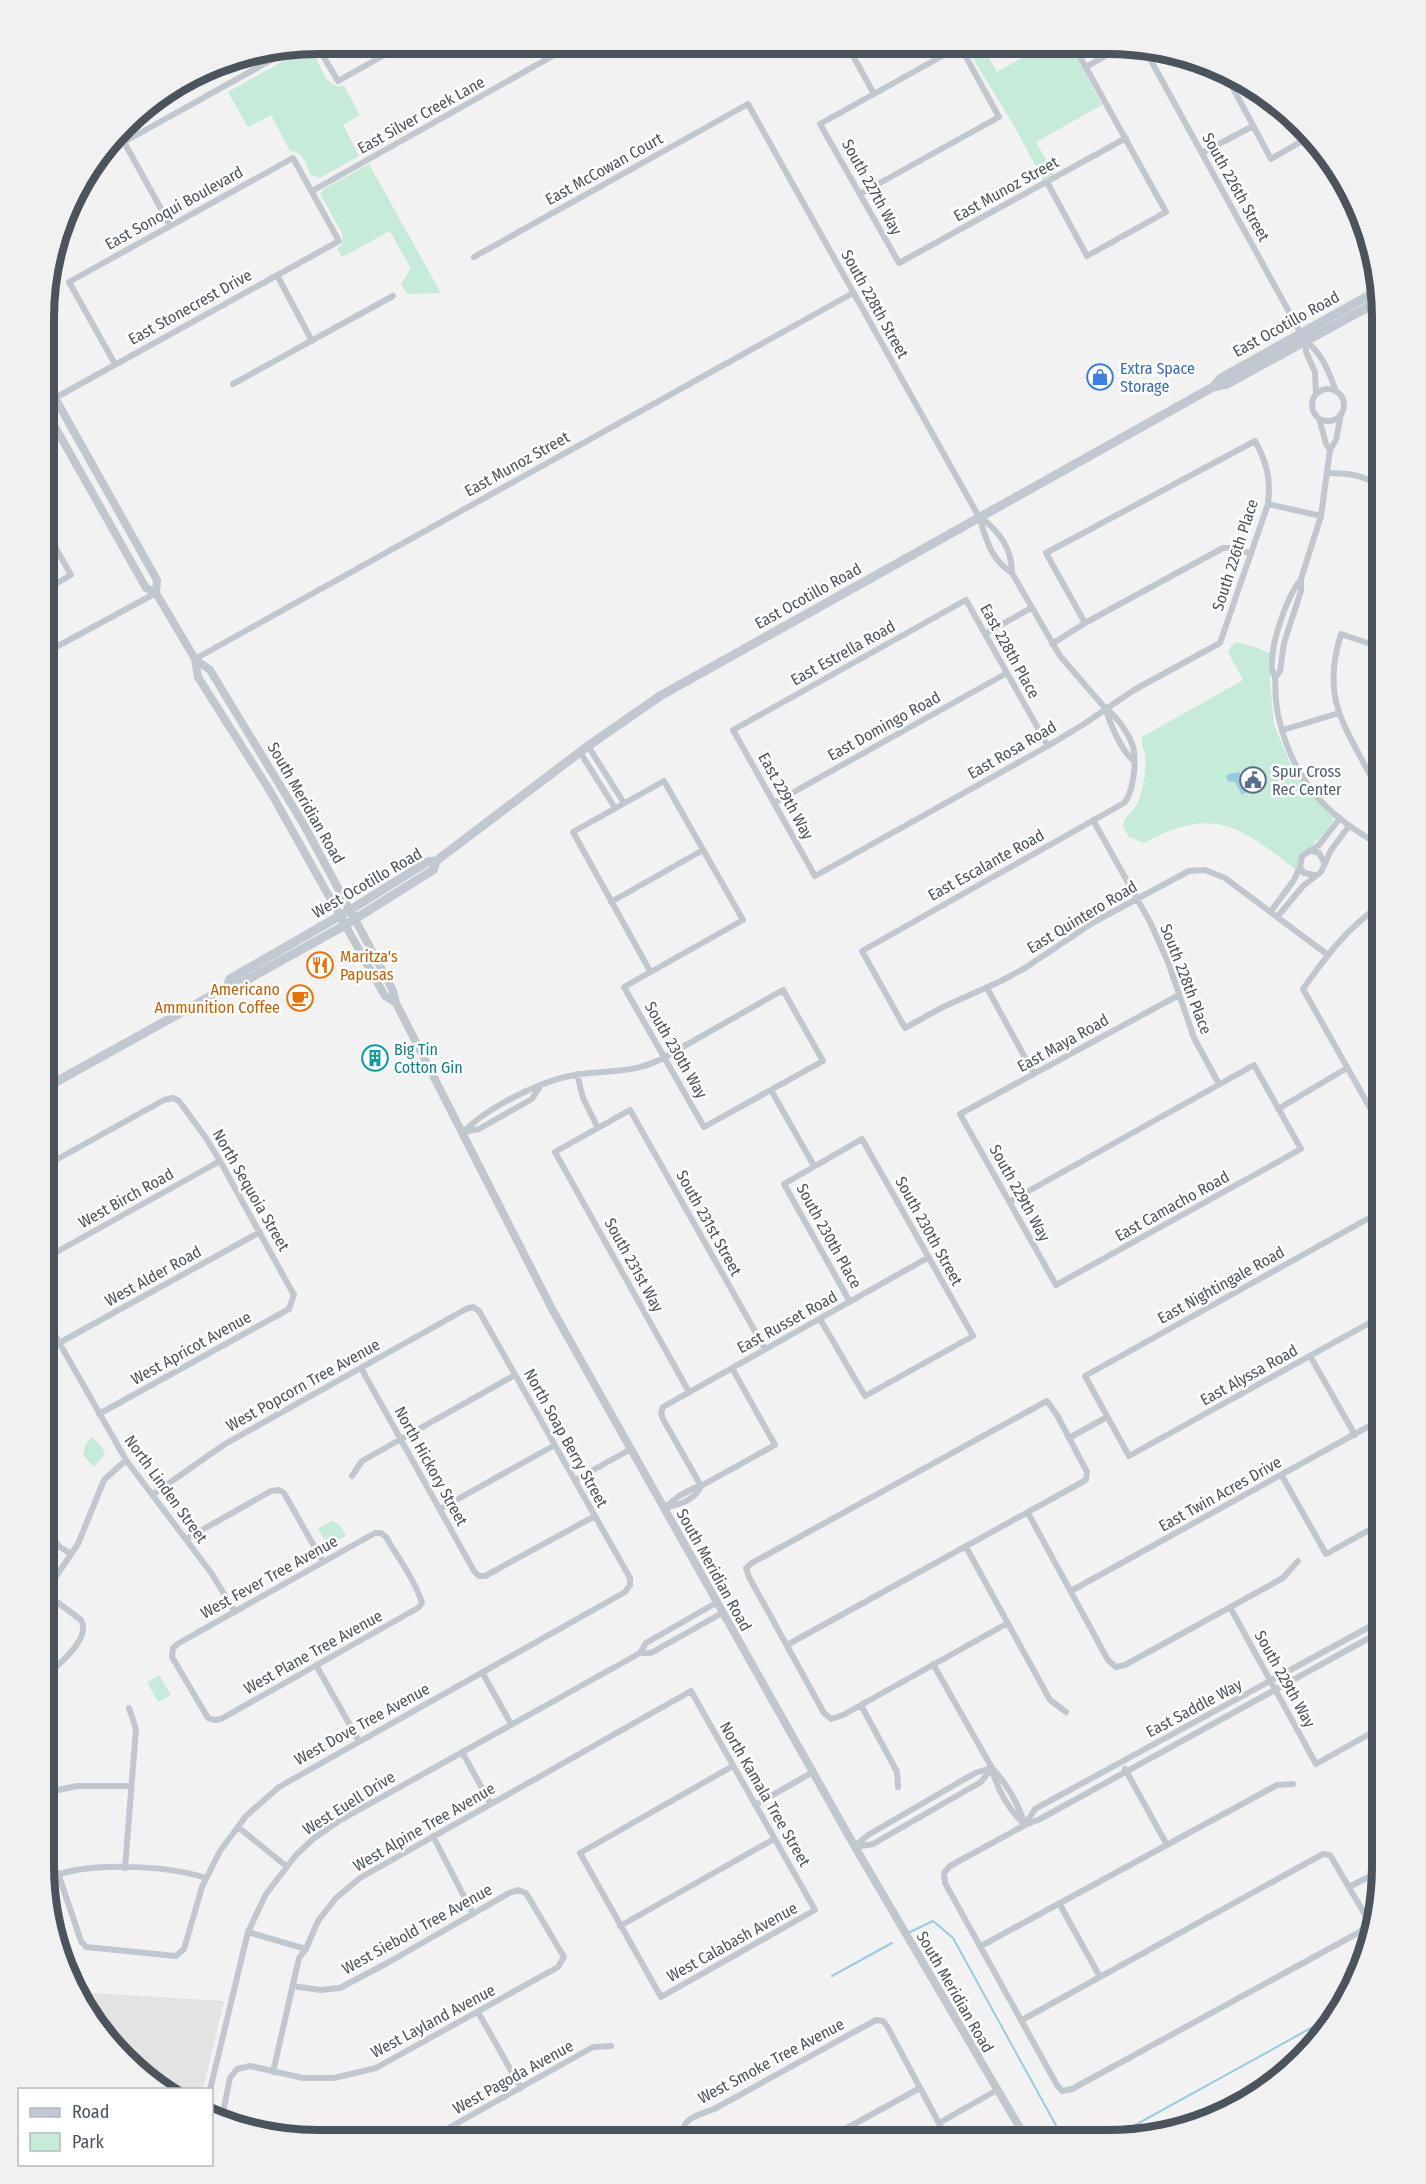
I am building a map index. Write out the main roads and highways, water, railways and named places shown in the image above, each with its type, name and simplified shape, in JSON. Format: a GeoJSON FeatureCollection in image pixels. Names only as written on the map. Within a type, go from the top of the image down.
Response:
{"type":"FeatureCollection","features":[{"type":"Feature","properties":{"kind":"main road","name":"East Ocotillo Road"},"geometry":{"type":"LineString","coordinates":[[436,861],[584,749],[660,696],[1213,387],[1227,384],[1371,295]]}},
{"type":"Feature","properties":{"kind":"main road","name":"East Ocotillo Road"},"geometry":{"type":"LineString","coordinates":[[1303,337],[1371,305]]}},
{"type":"Feature","properties":{"kind":"main road","name":"West Ocotillo Road"},"geometry":{"type":"LineString","coordinates":[[54,1083],[227,987],[236,986],[351,922],[433,870],[436,861],[427,861],[350,910],[230,979],[227,987]]}},
{"type":"Feature","properties":{"kind":"water"},"geometry":{"type":"Polygon","coordinates":[[[1239,772],[1248,791],[1242,795],[1235,782],[1228,781],[1226,777],[1228,774],[1239,772]]]}},
{"type":"Feature","properties":{"kind":"waterway"},"geometry":{"type":"LineString","coordinates":[[910,1932],[933,1921],[953,1938],[1059,2130]]}},
{"type":"Feature","properties":{"kind":"waterway"},"geometry":{"type":"LineString","coordinates":[[832,1976],[892,1943]]}},
{"type":"Feature","properties":{"kind":"waterway"},"geometry":{"type":"LineString","coordinates":[[1128,2129],[1321,2022]]}},
{"type":"Feature","properties":{"kind":"place","name":"Extra Space Storage"},"geometry":{"type":"Point","coordinates":[1100,377]}},
{"type":"Feature","properties":{"kind":"place","name":"Spur Cross Rec Center"},"geometry":{"type":"Point","coordinates":[1253,780]}},
{"type":"Feature","properties":{"kind":"place","name":"Maritza's Papusas"},"geometry":{"type":"Point","coordinates":[320,965]}},
{"type":"Feature","properties":{"kind":"place","name":"Americano Ammunition Coffee"},"geometry":{"type":"Point","coordinates":[300,998]}},
{"type":"Feature","properties":{"kind":"place","name":"Big Tin Cotton Gin"},"geometry":{"type":"Point","coordinates":[375,1058]}}]}
